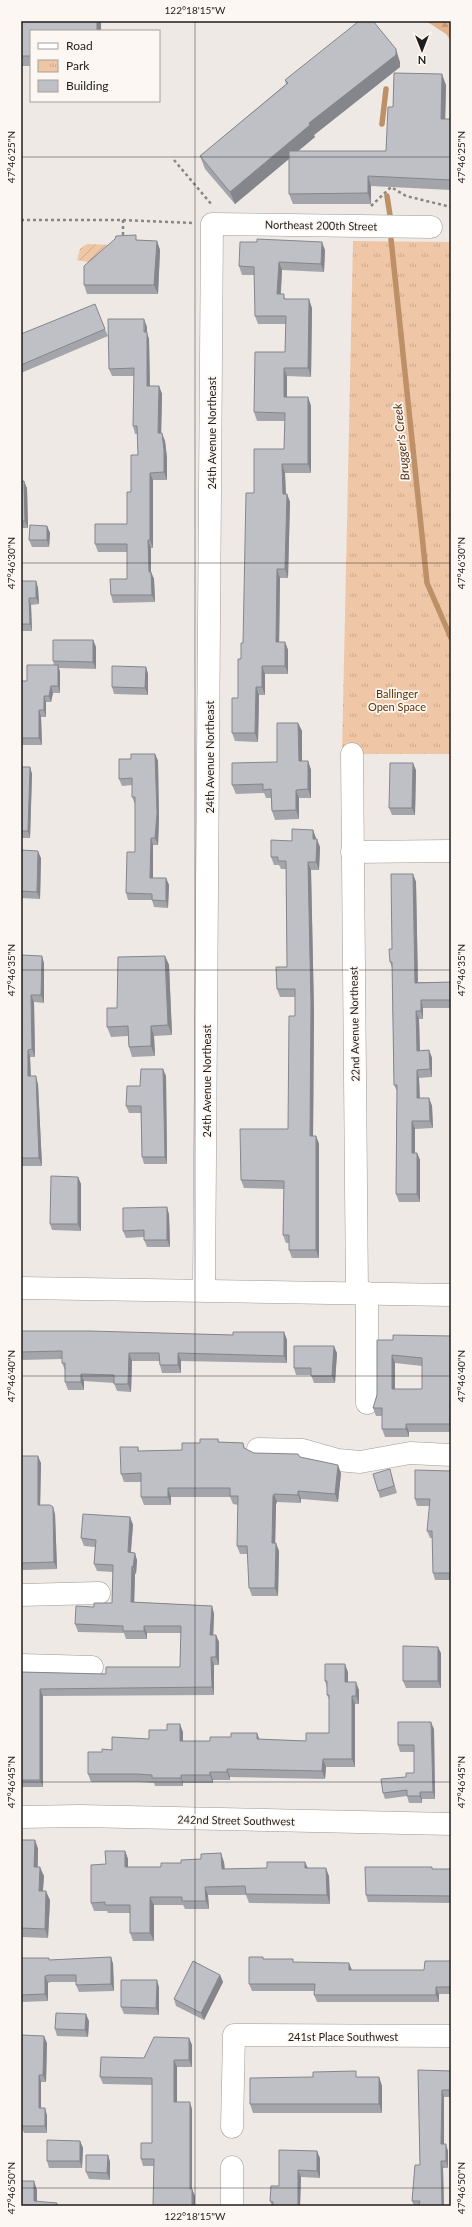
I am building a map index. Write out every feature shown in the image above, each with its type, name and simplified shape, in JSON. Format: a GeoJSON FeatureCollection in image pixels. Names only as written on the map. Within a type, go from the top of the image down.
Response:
{"type":"FeatureCollection","features":[{"type":"Feature","properties":{"kind":"street","name":"Northeast 200th Street"},"geometry":{"type":"LineString","coordinates":[[214,217],[431,227]]}},
{"type":"Feature","properties":{"kind":"street","name":"24th Avenue Northeast"},"geometry":{"type":"LineString","coordinates":[[204,1290],[214,217]]}},
{"type":"Feature","properties":{"kind":"street","name":"22nd Avenue Northeast"},"geometry":{"type":"LineString","coordinates":[[352,754],[352,852],[362,1293],[367,1403]]}},
{"type":"Feature","properties":{"kind":"street"},"geometry":{"type":"LineString","coordinates":[[352,852],[451,851]]}},
{"type":"Feature","properties":{"kind":"street"},"geometry":{"type":"LineString","coordinates":[[21,1288],[451,1295]]}},
{"type":"Feature","properties":{"kind":"street"},"geometry":{"type":"LineString","coordinates":[[258,1449],[303,1450],[338,1460],[360,1462],[410,1453],[451,1455]]}},
{"type":"Feature","properties":{"kind":"street"},"geometry":{"type":"LineString","coordinates":[[21,1595],[99,1593]]}},
{"type":"Feature","properties":{"kind":"street"},"geometry":{"type":"LineString","coordinates":[[21,1665],[92,1667]]}},
{"type":"Feature","properties":{"kind":"street","name":"242nd Street Southwest"},"geometry":{"type":"LineString","coordinates":[[21,1817],[80,1816],[451,1824]]}},
{"type":"Feature","properties":{"kind":"street","name":"241st Place Southwest"},"geometry":{"type":"LineString","coordinates":[[232,2127],[234,2035],[451,2036]]}},
{"type":"Feature","properties":{"kind":"street"},"geometry":{"type":"LineString","coordinates":[[232,2167],[232,2206]]}},
{"type":"Feature","properties":{"kind":"path"},"geometry":{"type":"LineString","coordinates":[[174,160],[214,217]]}},
{"type":"Feature","properties":{"kind":"path"},"geometry":{"type":"LineString","coordinates":[[367,210],[391,187],[406,196],[451,207]]}},
{"type":"Feature","properties":{"kind":"path"},"geometry":{"type":"LineString","coordinates":[[21,220],[123,220],[214,217]]}},
{"type":"Feature","properties":{"kind":"path"},"geometry":{"type":"LineString","coordinates":[[123,220],[123,242]]}},
{"type":"Feature","properties":{"kind":"green space"},"geometry":{"type":"Polygon","coordinates":[[[426,21],[451,21],[451,41],[446,34],[426,21]]]}},
{"type":"Feature","properties":{"kind":"green space","name":"Ballinger Open Space"},"geometry":{"type":"Polygon","coordinates":[[[353,241],[451,242],[451,754],[342,754],[353,241]]]}},
{"type":"Feature","properties":{"kind":"green space"},"geometry":{"type":"Polygon","coordinates":[[[87,244],[115,245],[97,264],[77,260],[80,249],[87,244]]]}},
{"type":"Feature","properties":{"kind":"building"},"geometry":{"type":"Polygon","coordinates":[[[21,21],[97,21],[97,30],[30,30],[30,56],[21,56],[21,21]]]}},
{"type":"Feature","properties":{"kind":"building"},"geometry":{"type":"Polygon","coordinates":[[[359,21],[373,21],[396,49],[396,55],[309,123],[310,125],[230,192],[200,156],[288,83],[285,80],[359,21]]]}},
{"type":"Feature","properties":{"kind":"building"},"geometry":{"type":"Polygon","coordinates":[[[394,73],[442,74],[441,119],[451,119],[451,180],[368,176],[368,193],[289,194],[289,151],[386,151],[388,107],[393,107],[394,73]]]}},
{"type":"Feature","properties":{"kind":"building"},"geometry":{"type":"Polygon","coordinates":[[[136,235],[136,240],[157,241],[154,285],[84,285],[84,266],[115,239],[116,236],[136,235]]]}},
{"type":"Feature","properties":{"kind":"building"},"geometry":{"type":"Polygon","coordinates":[[[257,239],[322,242],[321,264],[279,262],[277,294],[284,294],[284,299],[309,299],[308,368],[284,368],[284,397],[308,397],[308,464],[282,464],[283,494],[287,494],[285,569],[277,569],[276,642],[285,642],[285,666],[262,666],[262,687],[256,687],[255,733],[232,733],[232,698],[238,698],[238,659],[241,659],[241,643],[243,643],[246,493],[254,493],[254,449],[284,449],[285,413],[254,412],[255,352],[285,352],[286,316],[255,316],[254,267],[239,266],[240,242],[257,242],[257,239]]]}},
{"type":"Feature","properties":{"kind":"building"},"geometry":{"type":"Polygon","coordinates":[[[95,304],[105,329],[21,365],[21,334],[95,304]]]}},
{"type":"Feature","properties":{"kind":"building"},"geometry":{"type":"Polygon","coordinates":[[[108,319],[144,319],[144,332],[147,332],[147,386],[159,386],[158,433],[162,433],[164,472],[150,473],[150,540],[148,540],[149,572],[151,572],[152,595],[111,595],[110,579],[127,579],[127,544],[95,544],[95,524],[127,524],[127,492],[131,492],[131,455],[138,455],[137,426],[133,426],[134,368],[109,369],[108,319]]]}},
{"type":"Feature","properties":{"kind":"building"},"geometry":{"type":"Polygon","coordinates":[[[21,481],[24,481],[25,521],[21,521],[21,481]]]}},
{"type":"Feature","properties":{"kind":"building"},"geometry":{"type":"Polygon","coordinates":[[[30,525],[47,526],[47,540],[29,540],[30,525]]]}},
{"type":"Feature","properties":{"kind":"building"},"geometry":{"type":"Polygon","coordinates":[[[21,581],[36,581],[36,598],[29,598],[30,624],[21,624],[21,581]]]}},
{"type":"Feature","properties":{"kind":"building"},"geometry":{"type":"Polygon","coordinates":[[[53,640],[93,640],[93,662],[53,661],[53,640]]]}},
{"type":"Feature","properties":{"kind":"building"},"geometry":{"type":"Polygon","coordinates":[[[27,665],[58,665],[58,686],[51,686],[49,696],[44,696],[44,710],[39,710],[39,738],[21,738],[21,681],[27,681],[27,665]]]}},
{"type":"Feature","properties":{"kind":"building"},"geometry":{"type":"Polygon","coordinates":[[[112,666],[146,667],[145,688],[112,687],[112,666]]]}},
{"type":"Feature","properties":{"kind":"building"},"geometry":{"type":"Polygon","coordinates":[[[277,723],[298,723],[299,761],[308,761],[308,789],[296,790],[296,810],[272,811],[271,789],[263,790],[263,784],[232,785],[232,763],[277,762],[277,723]]]}},
{"type":"Feature","properties":{"kind":"building"},"geometry":{"type":"Polygon","coordinates":[[[131,754],[155,754],[157,813],[155,838],[151,838],[150,878],[166,878],[166,901],[152,900],[152,894],[126,893],[127,852],[135,852],[135,797],[132,797],[132,778],[119,779],[119,759],[131,759],[131,754]]]}},
{"type":"Feature","properties":{"kind":"building"},"geometry":{"type":"Polygon","coordinates":[[[390,763],[413,763],[412,808],[389,808],[390,763]]]}},
{"type":"Feature","properties":{"kind":"building"},"geometry":{"type":"Polygon","coordinates":[[[21,767],[30,767],[28,831],[21,831],[21,767]]]}},
{"type":"Feature","properties":{"kind":"building"},"geometry":{"type":"Polygon","coordinates":[[[292,829],[313,830],[313,839],[317,839],[316,862],[308,862],[311,1004],[310,1136],[316,1136],[316,1250],[289,1250],[289,1235],[283,1235],[284,1181],[241,1180],[240,1129],[288,1129],[289,1016],[295,1016],[295,989],[277,989],[276,967],[287,967],[286,861],[278,861],[278,857],[271,857],[271,840],[292,841],[292,829]]]}},
{"type":"Feature","properties":{"kind":"building"},"geometry":{"type":"Polygon","coordinates":[[[21,850],[38,851],[37,892],[21,891],[21,850]]]}},
{"type":"Feature","properties":{"kind":"building"},"geometry":{"type":"Polygon","coordinates":[[[391,874],[413,874],[415,983],[451,982],[451,1000],[421,1000],[421,1011],[416,1011],[417,1051],[429,1050],[430,1069],[417,1070],[417,1098],[429,1098],[430,1121],[412,1121],[412,1153],[417,1153],[417,1194],[396,1194],[397,1085],[394,1085],[392,962],[390,962],[389,949],[392,949],[391,874]]]}},
{"type":"Feature","properties":{"kind":"building"},"geometry":{"type":"Polygon","coordinates":[[[21,955],[42,956],[41,995],[31,995],[32,1049],[28,1050],[28,1076],[36,1076],[39,1158],[21,1158],[21,955]]]}},
{"type":"Feature","properties":{"kind":"building"},"geometry":{"type":"Polygon","coordinates":[[[165,956],[168,1025],[151,1026],[151,1046],[129,1047],[128,1026],[107,1027],[107,1008],[117,1008],[118,957],[165,956]]]}},
{"type":"Feature","properties":{"kind":"building"},"geometry":{"type":"Polygon","coordinates":[[[141,1069],[163,1069],[165,1157],[142,1157],[141,1106],[126,1106],[127,1086],[140,1086],[141,1069]]]}},
{"type":"Feature","properties":{"kind":"building"},"geometry":{"type":"Polygon","coordinates":[[[51,1176],[78,1177],[78,1224],[50,1224],[51,1176]]]}},
{"type":"Feature","properties":{"kind":"building"},"geometry":{"type":"Polygon","coordinates":[[[167,1207],[167,1240],[144,1240],[144,1230],[123,1231],[123,1208],[167,1207]]]}},
{"type":"Feature","properties":{"kind":"building"},"geometry":{"type":"Polygon","coordinates":[[[21,1331],[90,1331],[233,1335],[233,1332],[284,1332],[284,1356],[178,1353],[178,1365],[160,1365],[159,1353],[129,1353],[128,1384],[114,1384],[114,1375],[81,1374],[81,1382],[65,1382],[65,1363],[62,1363],[62,1351],[21,1352],[21,1331]]]}},
{"type":"Feature","properties":{"kind":"building"},"geometry":{"type":"Polygon","coordinates":[[[393,1335],[451,1336],[450,1424],[406,1424],[406,1429],[382,1429],[382,1408],[373,1408],[377,1395],[377,1340],[393,1340],[393,1335]],[[392,1355],[392,1389],[422,1389],[422,1358],[392,1355]]]}},
{"type":"Feature","properties":{"kind":"building"},"geometry":{"type":"Polygon","coordinates":[[[294,1346],[334,1346],[332,1376],[311,1376],[311,1368],[294,1368],[294,1346]]]}},
{"type":"Feature","properties":{"kind":"building"},"geometry":{"type":"Polygon","coordinates":[[[200,1439],[218,1439],[218,1442],[243,1443],[244,1448],[254,1453],[298,1454],[300,1457],[338,1465],[335,1494],[298,1491],[298,1495],[274,1494],[272,1543],[276,1543],[275,1588],[249,1588],[247,1546],[237,1546],[238,1496],[230,1496],[230,1488],[168,1488],[168,1497],[141,1497],[141,1473],[121,1474],[120,1447],[138,1447],[138,1451],[182,1450],[182,1443],[200,1443],[200,1439]]]}},
{"type":"Feature","properties":{"kind":"building"},"geometry":{"type":"Polygon","coordinates":[[[21,1456],[38,1456],[38,1505],[50,1505],[53,1507],[54,1562],[21,1563],[21,1456]]]}},
{"type":"Feature","properties":{"kind":"building"},"geometry":{"type":"Polygon","coordinates":[[[390,1469],[394,1486],[378,1491],[373,1474],[390,1469]]]}},
{"type":"Feature","properties":{"kind":"building"},"geometry":{"type":"Polygon","coordinates":[[[415,1470],[451,1471],[451,1573],[433,1573],[432,1531],[427,1531],[430,1499],[415,1499],[415,1470]]]}},
{"type":"Feature","properties":{"kind":"building"},"geometry":{"type":"Polygon","coordinates":[[[83,1514],[130,1517],[128,1552],[135,1553],[133,1567],[132,1566],[131,1602],[212,1606],[210,1635],[216,1635],[216,1657],[211,1657],[212,1687],[40,1689],[40,1780],[21,1780],[21,1672],[106,1674],[106,1667],[180,1667],[181,1626],[144,1626],[144,1631],[123,1631],[123,1626],[75,1624],[76,1606],[94,1607],[94,1603],[112,1603],[113,1565],[94,1564],[96,1540],[81,1538],[83,1514]]]}},
{"type":"Feature","properties":{"kind":"building"},"geometry":{"type":"Polygon","coordinates":[[[403,1646],[438,1647],[438,1681],[403,1681],[403,1646]]]}},
{"type":"Feature","properties":{"kind":"building"},"geometry":{"type":"Polygon","coordinates":[[[325,1664],[345,1664],[345,1682],[356,1682],[356,1696],[352,1696],[352,1759],[323,1759],[322,1771],[227,1769],[227,1772],[210,1772],[210,1775],[181,1775],[181,1778],[152,1778],[152,1775],[136,1774],[88,1774],[88,1752],[102,1752],[102,1749],[112,1750],[112,1737],[149,1739],[149,1730],[167,1730],[167,1724],[180,1724],[180,1741],[210,1741],[210,1737],[231,1737],[231,1733],[257,1733],[257,1739],[306,1741],[306,1733],[329,1733],[329,1695],[327,1695],[327,1681],[325,1681],[325,1664]]]}},
{"type":"Feature","properties":{"kind":"building"},"geometry":{"type":"Polygon","coordinates":[[[398,1722],[431,1722],[433,1792],[420,1792],[420,1796],[407,1796],[407,1790],[383,1793],[381,1779],[406,1777],[406,1773],[414,1773],[414,1745],[398,1745],[398,1722]]]}},
{"type":"Feature","properties":{"kind":"building"},"geometry":{"type":"Polygon","coordinates":[[[21,1840],[35,1840],[34,1867],[40,1867],[39,1891],[46,1891],[45,1929],[21,1928],[21,1840]]]}},
{"type":"Feature","properties":{"kind":"building"},"geometry":{"type":"Polygon","coordinates":[[[105,1851],[125,1851],[125,1867],[161,1867],[161,1863],[181,1863],[181,1860],[201,1859],[201,1854],[221,1853],[222,1869],[267,1868],[267,1862],[305,1862],[305,1868],[326,1868],[327,1895],[246,1894],[245,1886],[205,1887],[206,1901],[182,1901],[182,1897],[150,1897],[150,1933],[130,1933],[130,1905],[105,1905],[105,1902],[91,1903],[91,1865],[106,1864],[105,1851]]]}},
{"type":"Feature","properties":{"kind":"building"},"geometry":{"type":"Polygon","coordinates":[[[365,1867],[432,1867],[432,1869],[451,1869],[451,1896],[366,1895],[365,1867]]]}},
{"type":"Feature","properties":{"kind":"building"},"geometry":{"type":"Polygon","coordinates":[[[111,1957],[111,1984],[76,1985],[76,1975],[49,1975],[45,1976],[45,1994],[21,1995],[21,1958],[49,1958],[49,1960],[111,1957]]]}},
{"type":"Feature","properties":{"kind":"building"},"geometry":{"type":"Polygon","coordinates":[[[249,1957],[263,1957],[263,1959],[293,1959],[293,1962],[349,1963],[349,1970],[424,1970],[425,1961],[451,1961],[451,1987],[436,1987],[436,1995],[314,1995],[315,1984],[249,1984],[249,1957]]]}},
{"type":"Feature","properties":{"kind":"building"},"geometry":{"type":"Polygon","coordinates":[[[193,1961],[220,1975],[201,2013],[174,1999],[193,1961]]]}},
{"type":"Feature","properties":{"kind":"building"},"geometry":{"type":"Polygon","coordinates":[[[121,1980],[157,1980],[156,2008],[121,2007],[121,1980]]]}},
{"type":"Feature","properties":{"kind":"building"},"geometry":{"type":"Polygon","coordinates":[[[56,2013],[86,2014],[85,2030],[55,2029],[56,2013]]]}},
{"type":"Feature","properties":{"kind":"building"},"geometry":{"type":"Polygon","coordinates":[[[21,2035],[44,2036],[43,2075],[39,2075],[39,2108],[45,2108],[45,2126],[21,2126],[21,2035]]]}},
{"type":"Feature","properties":{"kind":"building"},"geometry":{"type":"Polygon","coordinates":[[[154,2037],[189,2038],[189,2060],[174,2060],[174,2102],[190,2102],[190,2189],[192,2189],[192,2206],[153,2206],[154,2159],[141,2159],[141,2143],[152,2143],[152,2078],[100,2077],[101,2057],[144,2058],[154,2037]]]}},
{"type":"Feature","properties":{"kind":"building"},"geometry":{"type":"Polygon","coordinates":[[[418,2070],[451,2071],[451,2090],[442,2090],[441,2144],[446,2144],[446,2161],[441,2161],[442,2206],[419,2206],[420,2201],[412,2201],[415,2165],[420,2165],[418,2070]]]}},
{"type":"Feature","properties":{"kind":"building"},"geometry":{"type":"Polygon","coordinates":[[[356,2071],[356,2077],[379,2077],[379,2104],[250,2104],[250,2078],[313,2077],[313,2072],[356,2071]]]}},
{"type":"Feature","properties":{"kind":"building"},"geometry":{"type":"Polygon","coordinates":[[[47,2140],[80,2141],[80,2161],[47,2161],[47,2140]]]}},
{"type":"Feature","properties":{"kind":"building"},"geometry":{"type":"Polygon","coordinates":[[[279,2150],[317,2151],[317,2171],[298,2170],[298,2206],[273,2206],[273,2202],[270,2201],[271,2186],[279,2186],[279,2150]]]}},
{"type":"Feature","properties":{"kind":"building"},"geometry":{"type":"Polygon","coordinates":[[[86,2155],[108,2155],[107,2173],[86,2172],[86,2155]]]}},
{"type":"Feature","properties":{"kind":"building"},"geometry":{"type":"Polygon","coordinates":[[[21,2181],[34,2181],[34,2201],[57,2203],[57,2206],[21,2206],[21,2181]]]}},
{"type":"Feature","properties":{"kind":"waterway","name":"Brugger's Creek"},"geometry":{"type":"LineString","coordinates":[[382,124],[386,89]]}},
{"type":"Feature","properties":{"kind":"waterway","name":"Brugger's Creek"},"geometry":{"type":"LineString","coordinates":[[387,196],[390,215]]}},
{"type":"Feature","properties":{"kind":"waterway","name":"Brugger's Creek"},"geometry":{"type":"LineString","coordinates":[[391,239],[427,583],[451,638]]}}]}
